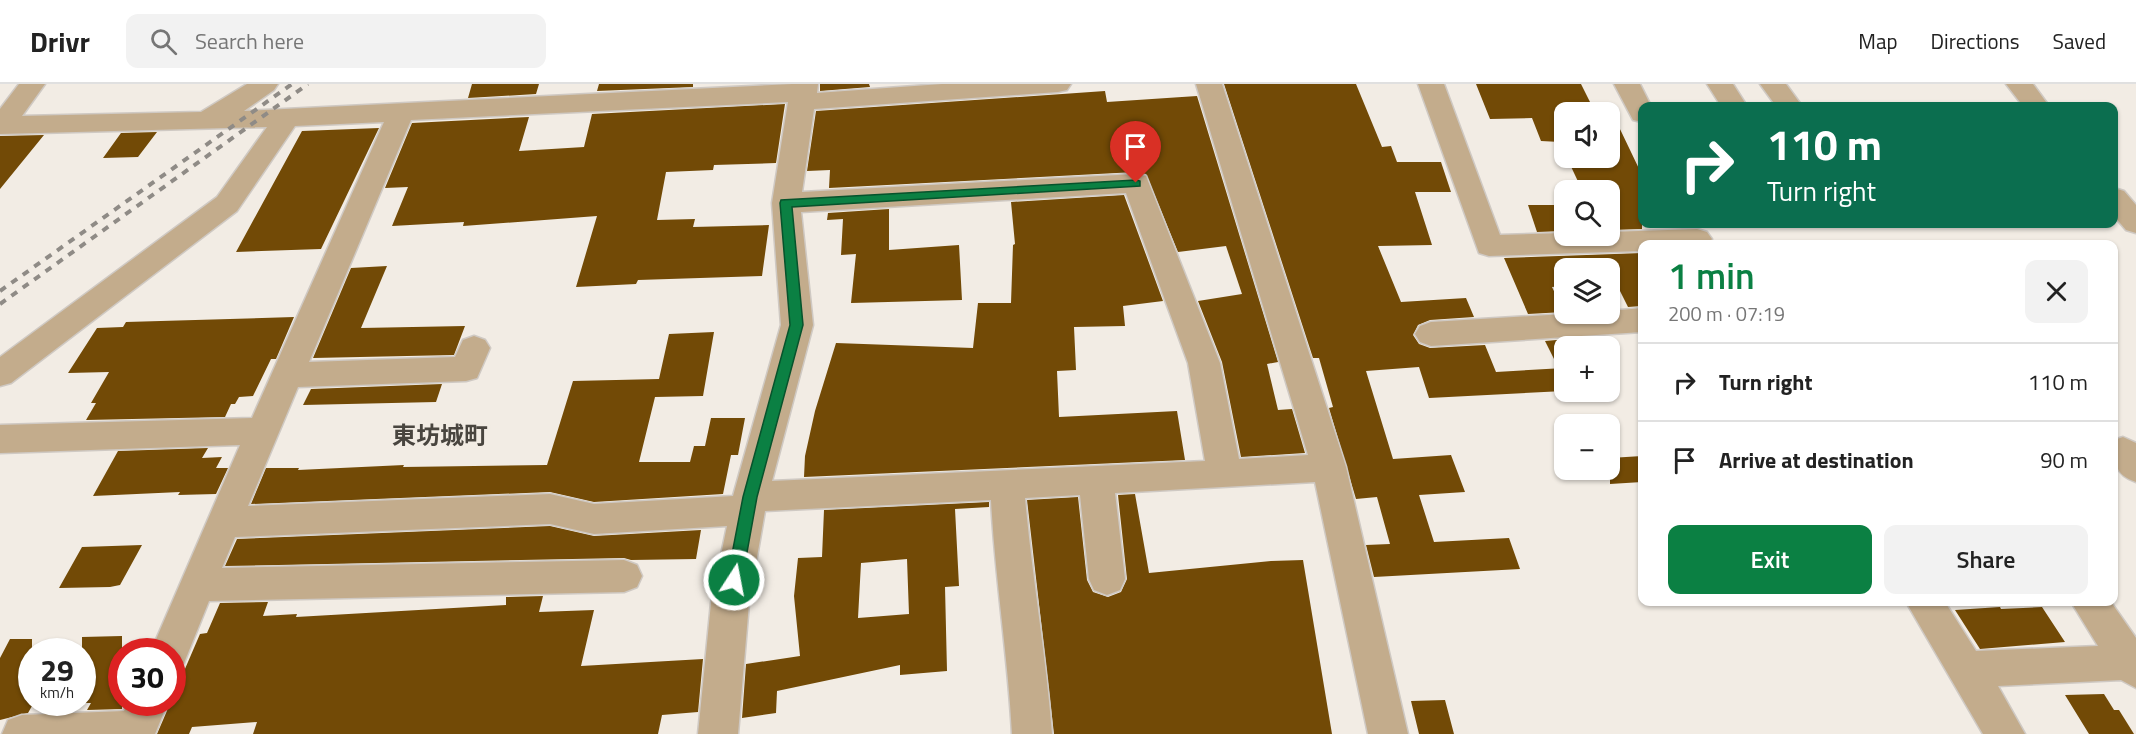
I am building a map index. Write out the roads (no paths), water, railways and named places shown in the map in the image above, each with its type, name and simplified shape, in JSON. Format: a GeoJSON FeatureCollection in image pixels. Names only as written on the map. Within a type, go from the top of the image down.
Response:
{"type":"FeatureCollection","features":[{"type":"Feature","properties":{"kind":"street"},"geometry":{"type":"LineString","coordinates":[[1,124],[32,84]]}},
{"type":"Feature","properties":{"kind":"street"},"geometry":{"type":"LineString","coordinates":[[206,120],[265,84]]}},
{"type":"Feature","properties":{"kind":"street"},"geometry":{"type":"LineString","coordinates":[[1,124],[287,118],[401,113],[539,95],[803,93],[1058,84]]}},
{"type":"Feature","properties":{"kind":"street"},"geometry":{"type":"LineString","coordinates":[[1209,84],[1329,467],[1388,734]]}},
{"type":"Feature","properties":{"kind":"street"},"geometry":{"type":"LineString","coordinates":[[1431,84],[1489,246],[1699,236]]}},
{"type":"Feature","properties":{"kind":"street"},"geometry":{"type":"LineString","coordinates":[[1627,84],[1638,106]]}},
{"type":"Feature","properties":{"kind":"street"},"geometry":{"type":"LineString","coordinates":[[1720,84],[1731,102]]}},
{"type":"Feature","properties":{"kind":"street"},"geometry":{"type":"LineString","coordinates":[[1773,84],[1786,102]]}},
{"type":"Feature","properties":{"kind":"street"},"geometry":{"type":"LineString","coordinates":[[2019,84],[2033,102]]}},
{"type":"Feature","properties":{"kind":"street"},"geometry":{"type":"LineString","coordinates":[[718,734],[730,603],[749,503],[797,325],[786,203],[803,93]]}},
{"type":"Feature","properties":{"kind":"street"},"geometry":{"type":"LineString","coordinates":[[176,638],[223,522],[401,113]]}},
{"type":"Feature","properties":{"kind":"street"},"geometry":{"type":"LineString","coordinates":[[0,374],[227,204],[287,118]]}},
{"type":"Feature","properties":{"kind":"street"},"geometry":{"type":"LineString","coordinates":[[786,203],[1136,183],[1204,363],[1224,473]]}},
{"type":"Feature","properties":{"kind":"street"},"geometry":{"type":"LineString","coordinates":[[2118,203],[2136,223]]}},
{"type":"Feature","properties":{"kind":"street"},"geometry":{"type":"LineString","coordinates":[[1431,334],[1638,320]]}},
{"type":"Feature","properties":{"kind":"street"},"geometry":{"type":"LineString","coordinates":[[287,375],[466,369],[474,348]]}},
{"type":"Feature","properties":{"kind":"street"},"geometry":{"type":"LineString","coordinates":[[0,439],[263,431]]}},
{"type":"Feature","properties":{"kind":"street"},"geometry":{"type":"LineString","coordinates":[[223,522],[550,509],[594,519],[749,503],[1007,484],[1329,467]]}},
{"type":"Feature","properties":{"kind":"street"},"geometry":{"type":"LineString","coordinates":[[1096,479],[1107,579]]}},
{"type":"Feature","properties":{"kind":"street"},"geometry":{"type":"LineString","coordinates":[[1007,484],[1013,570],[1029,684],[1032,734]]}},
{"type":"Feature","properties":{"kind":"street"},"geometry":{"type":"LineString","coordinates":[[198,585],[624,576]]}},
{"type":"Feature","properties":{"kind":"street"},"geometry":{"type":"LineString","coordinates":[[1928,606],[1968,669],[2005,734]]}},
{"type":"Feature","properties":{"kind":"street"},"geometry":{"type":"LineString","coordinates":[[2093,606],[2134,665]]}},
{"type":"Feature","properties":{"kind":"street"},"geometry":{"type":"LineString","coordinates":[[1968,669],[2134,665]]}},
{"type":"Feature","properties":{"kind":"street"},"geometry":{"type":"LineString","coordinates":[[22,734],[140,722]]}},
{"type":"Feature","properties":{"kind":"railway"},"geometry":{"type":"LineString","coordinates":[[0,291],[292,84]]}},
{"type":"Feature","properties":{"kind":"railway"},"geometry":{"type":"LineString","coordinates":[[0,304],[308,84]]}},
{"type":"Feature","properties":{"kind":"district","name":"東坊城町"},"geometry":{"type":"Point","coordinates":[440,436]}}]}
